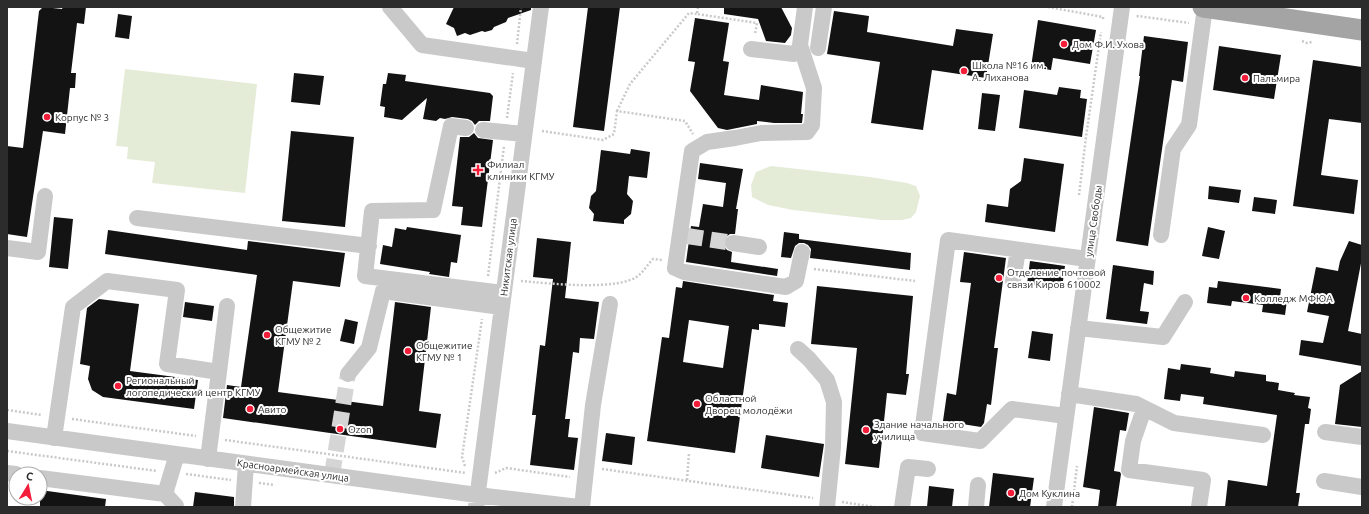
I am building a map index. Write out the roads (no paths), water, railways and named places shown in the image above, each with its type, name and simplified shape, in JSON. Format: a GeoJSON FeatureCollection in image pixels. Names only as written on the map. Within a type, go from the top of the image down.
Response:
{"type":"FeatureCollection","features":[{"type":"Feature","properties":{"kind":"main road"},"geometry":{"type":"LineString","coordinates":[[1204,7],[1295,14],[1362,30]]}},
{"type":"Feature","properties":{"kind":"street"},"geometry":{"type":"LineString","coordinates":[[390,7],[422,45],[534,61]]}},
{"type":"Feature","properties":{"kind":"street","name":"Никитская улица"},"geometry":{"type":"LineString","coordinates":[[477,501],[541,7]]}},
{"type":"Feature","properties":{"kind":"street"},"geometry":{"type":"LineString","coordinates":[[802,252],[796,281],[786,287],[684,272],[675,268],[683,236],[692,151],[707,142],[761,132],[807,132],[812,125],[814,88],[801,48],[801,27],[805,7]]}},
{"type":"Feature","properties":{"kind":"street"},"geometry":{"type":"LineString","coordinates":[[818,48],[824,7]]}},
{"type":"Feature","properties":{"kind":"street","name":"улица Свободы"},"geometry":{"type":"LineString","coordinates":[[1054,507],[1122,7]]}},
{"type":"Feature","properties":{"kind":"street"},"geometry":{"type":"LineString","coordinates":[[1161,235],[1173,149],[1189,125],[1204,7]]}},
{"type":"Feature","properties":{"kind":"street"},"geometry":{"type":"LineString","coordinates":[[753,43],[794,54],[801,48]]}},
{"type":"Feature","properties":{"kind":"street"},"geometry":{"type":"LineString","coordinates":[[466,128],[451,126],[433,210],[372,211],[365,276],[485,298]]}},
{"type":"Feature","properties":{"kind":"street"},"geometry":{"type":"LineString","coordinates":[[483,130],[524,134]]}},
{"type":"Feature","properties":{"kind":"street"},"geometry":{"type":"LineString","coordinates":[[7,248],[38,252],[45,196]]}},
{"type":"Feature","properties":{"kind":"street"},"geometry":{"type":"LineString","coordinates":[[137,218],[369,246]]}},
{"type":"Feature","properties":{"kind":"street"},"geometry":{"type":"LineString","coordinates":[[1066,416],[1012,409],[980,441],[922,434],[948,240],[1087,259]]}},
{"type":"Feature","properties":{"kind":"street"},"geometry":{"type":"LineString","coordinates":[[733,243],[759,247]]}},
{"type":"Feature","properties":{"kind":"street"},"geometry":{"type":"LineString","coordinates":[[1013,281],[1018,250]]}},
{"type":"Feature","properties":{"kind":"street"},"geometry":{"type":"LineString","coordinates":[[54,438],[73,307],[108,281],[177,290],[167,364],[219,372]]}},
{"type":"Feature","properties":{"kind":"street"},"geometry":{"type":"LineString","coordinates":[[348,374],[369,348],[383,291],[502,300]]}},
{"type":"Feature","properties":{"kind":"street"},"geometry":{"type":"LineString","coordinates":[[1078,328],[1163,337],[1185,302]]}},
{"type":"Feature","properties":{"kind":"street"},"geometry":{"type":"LineString","coordinates":[[580,507],[593,406],[610,304]]}},
{"type":"Feature","properties":{"kind":"street"},"geometry":{"type":"LineString","coordinates":[[208,458],[228,306]]}},
{"type":"Feature","properties":{"kind":"street"},"geometry":{"type":"LineString","coordinates":[[798,349],[809,359],[827,380],[834,402],[834,447],[827,504]]}},
{"type":"Feature","properties":{"kind":"street"},"geometry":{"type":"LineString","coordinates":[[1069,394],[1136,404],[1174,423],[1263,435]]}},
{"type":"Feature","properties":{"kind":"street"},"geometry":{"type":"LineString","coordinates":[[1144,409],[1133,441],[1129,470],[1203,480],[1199,507]]}},
{"type":"Feature","properties":{"kind":"street","name":"Красноармейская улица"},"geometry":{"type":"LineString","coordinates":[[7,431],[208,458],[477,501],[580,507]]}},
{"type":"Feature","properties":{"kind":"street"},"geometry":{"type":"LineString","coordinates":[[1325,432],[1362,437]]}},
{"type":"Feature","properties":{"kind":"street"},"geometry":{"type":"LineString","coordinates":[[165,494],[177,454]]}},
{"type":"Feature","properties":{"kind":"street"},"geometry":{"type":"LineString","coordinates":[[243,507],[246,464]]}},
{"type":"Feature","properties":{"kind":"street"},"geometry":{"type":"LineString","coordinates":[[902,507],[908,467],[928,469]]}},
{"type":"Feature","properties":{"kind":"street"},"geometry":{"type":"LineString","coordinates":[[48,479],[165,494],[176,507]]}},
{"type":"Feature","properties":{"kind":"street"},"geometry":{"type":"LineString","coordinates":[[1324,481],[1362,486]]}},
{"type":"Feature","properties":{"kind":"street"},"geometry":{"type":"LineString","coordinates":[[976,507],[978,486]]}},
{"type":"Feature","properties":{"kind":"tunnel"},"geometry":{"type":"LineString","coordinates":[[687,236],[733,243]]}},
{"type":"Feature","properties":{"kind":"tunnel"},"geometry":{"type":"LineString","coordinates":[[332,475],[348,374]]}},
{"type":"Feature","properties":{"kind":"place","name":"Дом Ф.И. Ухова"},"geometry":{"type":"Point","coordinates":[1064,44]}},
{"type":"Feature","properties":{"kind":"place","name":"Школа №16 им. А. Лиханова"},"geometry":{"type":"Point","coordinates":[964,71]}},
{"type":"Feature","properties":{"kind":"place","name":"Пальмира"},"geometry":{"type":"Point","coordinates":[1245,78]}},
{"type":"Feature","properties":{"kind":"place","name":"Корпус № 3"},"geometry":{"type":"Point","coordinates":[47,117]}},
{"type":"Feature","properties":{"kind":"place","name":"Филиал клиники КГМУ"},"geometry":{"type":"Point","coordinates":[478,170]}},
{"type":"Feature","properties":{"kind":"place","name":"Отделение почтовой связи Киров 610002"},"geometry":{"type":"Point","coordinates":[999,278]}},
{"type":"Feature","properties":{"kind":"place","name":"Колледж МФЮА"},"geometry":{"type":"Point","coordinates":[1246,298]}},
{"type":"Feature","properties":{"kind":"place","name":"Общежитие КГМУ № 2"},"geometry":{"type":"Point","coordinates":[267,335]}},
{"type":"Feature","properties":{"kind":"place","name":"Общежитие КГМУ № 1"},"geometry":{"type":"Point","coordinates":[408,351]}},
{"type":"Feature","properties":{"kind":"place","name":"Региональный логопедический центр КГМУ"},"geometry":{"type":"Point","coordinates":[118,386]}},
{"type":"Feature","properties":{"kind":"place","name":"Областной Дворец молодёжи"},"geometry":{"type":"Point","coordinates":[697,404]}},
{"type":"Feature","properties":{"kind":"place","name":"Авито"},"geometry":{"type":"Point","coordinates":[250,409]}},
{"type":"Feature","properties":{"kind":"place","name":"Ozon"},"geometry":{"type":"Point","coordinates":[340,429]}},
{"type":"Feature","properties":{"kind":"place","name":"Здание начального училища"},"geometry":{"type":"Point","coordinates":[866,430]}},
{"type":"Feature","properties":{"kind":"place","name":"Дом Куклина"},"geometry":{"type":"Point","coordinates":[1011,493]}}]}
